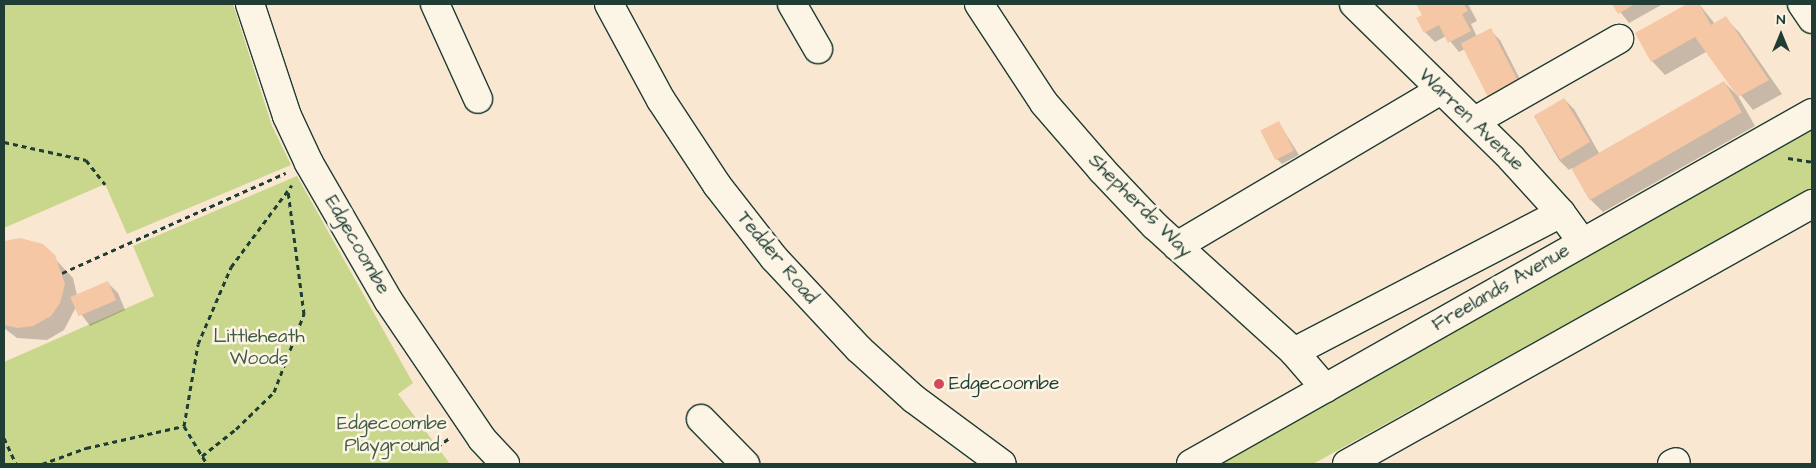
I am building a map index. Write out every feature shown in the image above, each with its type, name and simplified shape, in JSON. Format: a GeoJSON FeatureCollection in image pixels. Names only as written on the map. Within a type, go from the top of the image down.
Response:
{"type":"FeatureCollection","features":[{"type":"Feature","properties":{"kind":"street","name":"Edgecoombe"},"geometry":{"type":"LineString","coordinates":[[250,4],[287,116],[309,163],[388,300],[482,439],[505,464]]}},
{"type":"Feature","properties":{"kind":"street"},"geometry":{"type":"LineString","coordinates":[[435,4],[478,99]]}},
{"type":"Feature","properties":{"kind":"street","name":"Tedder Road"},"geometry":{"type":"LineString","coordinates":[[609,4],[661,100],[717,185],[774,258],[859,349],[914,399],[989,461]]}},
{"type":"Feature","properties":{"kind":"street"},"geometry":{"type":"LineString","coordinates":[[792,4],[818,49]]}},
{"type":"Feature","properties":{"kind":"street","name":"Shepherds Way"},"geometry":{"type":"LineString","coordinates":[[979,4],[1044,103],[1102,170],[1177,246],[1294,352],[1325,388]]}},
{"type":"Feature","properties":{"kind":"street","name":"Warren Avenue"},"geometry":{"type":"LineString","coordinates":[[1354,4],[1475,121],[1561,213],[1582,242]]}},
{"type":"Feature","properties":{"kind":"street"},"geometry":{"type":"LineString","coordinates":[[1802,4],[1812,19]]}},
{"type":"Feature","properties":{"kind":"street"},"geometry":{"type":"LineString","coordinates":[[1475,121],[1619,40]]}},
{"type":"Feature","properties":{"kind":"street"},"geometry":{"type":"LineString","coordinates":[[1177,246],[1441,90]]}},
{"type":"Feature","properties":{"kind":"street","name":"Freelands Avenue"},"geometry":{"type":"LineString","coordinates":[[1191,464],[1812,113]]}},
{"type":"Feature","properties":{"kind":"street"},"geometry":{"type":"LineString","coordinates":[[1347,464],[1812,204]]}},
{"type":"Feature","properties":{"kind":"street"},"geometry":{"type":"LineString","coordinates":[[1294,352],[1561,213]]}},
{"type":"Feature","properties":{"kind":"street"},"geometry":{"type":"LineString","coordinates":[[701,419],[745,464]]}},
{"type":"Feature","properties":{"kind":"path"},"geometry":{"type":"LineString","coordinates":[[4,142],[86,160],[105,184]]}},
{"type":"Feature","properties":{"kind":"path"},"geometry":{"type":"LineString","coordinates":[[207,464],[184,426],[198,344],[231,267],[309,163]]}},
{"type":"Feature","properties":{"kind":"path"},"geometry":{"type":"LineString","coordinates":[[62,273],[309,163]]}},
{"type":"Feature","properties":{"kind":"path"},"geometry":{"type":"LineString","coordinates":[[202,456],[236,429],[274,392],[304,314],[288,191]]}},
{"type":"Feature","properties":{"kind":"path"},"geometry":{"type":"LineString","coordinates":[[42,464],[86,448],[184,426]]}},
{"type":"Feature","properties":{"kind":"path"},"geometry":{"type":"LineString","coordinates":[[4,438],[16,464]]}},
{"type":"Feature","properties":{"kind":"green space"},"geometry":{"type":"Polygon","coordinates":[[[4,4],[233,4],[272,126],[291,165],[127,234],[105,184],[4,228],[4,4]]]}},
{"type":"Feature","properties":{"kind":"green space"},"geometry":{"type":"Polygon","coordinates":[[[1812,125],[1812,188],[1313,464],[1215,464],[1812,125]]]}},
{"type":"Feature","properties":{"kind":"green space","name":"Littleheath Woods"},"geometry":{"type":"Polygon","coordinates":[[[297,176],[413,383],[398,394],[450,464],[4,464],[4,362],[154,296],[133,246],[297,176]]]}},
{"type":"Feature","properties":{"kind":"building"},"geometry":{"type":"Polygon","coordinates":[[[1416,4],[1464,4],[1468,11],[1462,14],[1471,31],[1448,43],[1439,25],[1424,33],[1416,18],[1422,15],[1416,4]]]}},
{"type":"Feature","properties":{"kind":"building"},"geometry":{"type":"Polygon","coordinates":[[[1612,4],[1635,4],[1618,14],[1612,4]]]}},
{"type":"Feature","properties":{"kind":"building"},"geometry":{"type":"Polygon","coordinates":[[[1687,4],[1699,4],[1711,25],[1726,16],[1769,80],[1738,97],[1695,37],[1651,62],[1635,33],[1687,4]]]}},
{"type":"Feature","properties":{"kind":"building"},"geometry":{"type":"Polygon","coordinates":[[[1491,28],[1518,81],[1488,97],[1461,43],[1491,28]]]}},
{"type":"Feature","properties":{"kind":"building"},"geometry":{"type":"Polygon","coordinates":[[[1724,81],[1742,112],[1590,200],[1572,169],[1724,81]]]}},
{"type":"Feature","properties":{"kind":"building"},"geometry":{"type":"Polygon","coordinates":[[[1564,98],[1590,142],[1560,160],[1534,116],[1564,98]]]}},
{"type":"Feature","properties":{"kind":"building"},"geometry":{"type":"Polygon","coordinates":[[[1279,121],[1294,150],[1275,160],[1260,131],[1279,121]]]}},
{"type":"Feature","properties":{"kind":"building"},"geometry":{"type":"Polygon","coordinates":[[[20,238],[43,244],[55,255],[65,284],[60,303],[51,316],[33,326],[17,328],[4,325],[4,241],[20,238]]]}},
{"type":"Feature","properties":{"kind":"building"},"geometry":{"type":"Polygon","coordinates":[[[108,281],[116,300],[78,316],[70,297],[108,281]]]}},
{"type":"Feature","properties":{"kind":"place","name":"Edgecoombe"},"geometry":{"type":"Point","coordinates":[939,384]}},
{"type":"Feature","properties":{"kind":"park label","name":"Edgecoombe Playground"},"geometry":{"type":"Point","coordinates":[392,435]}}]}
